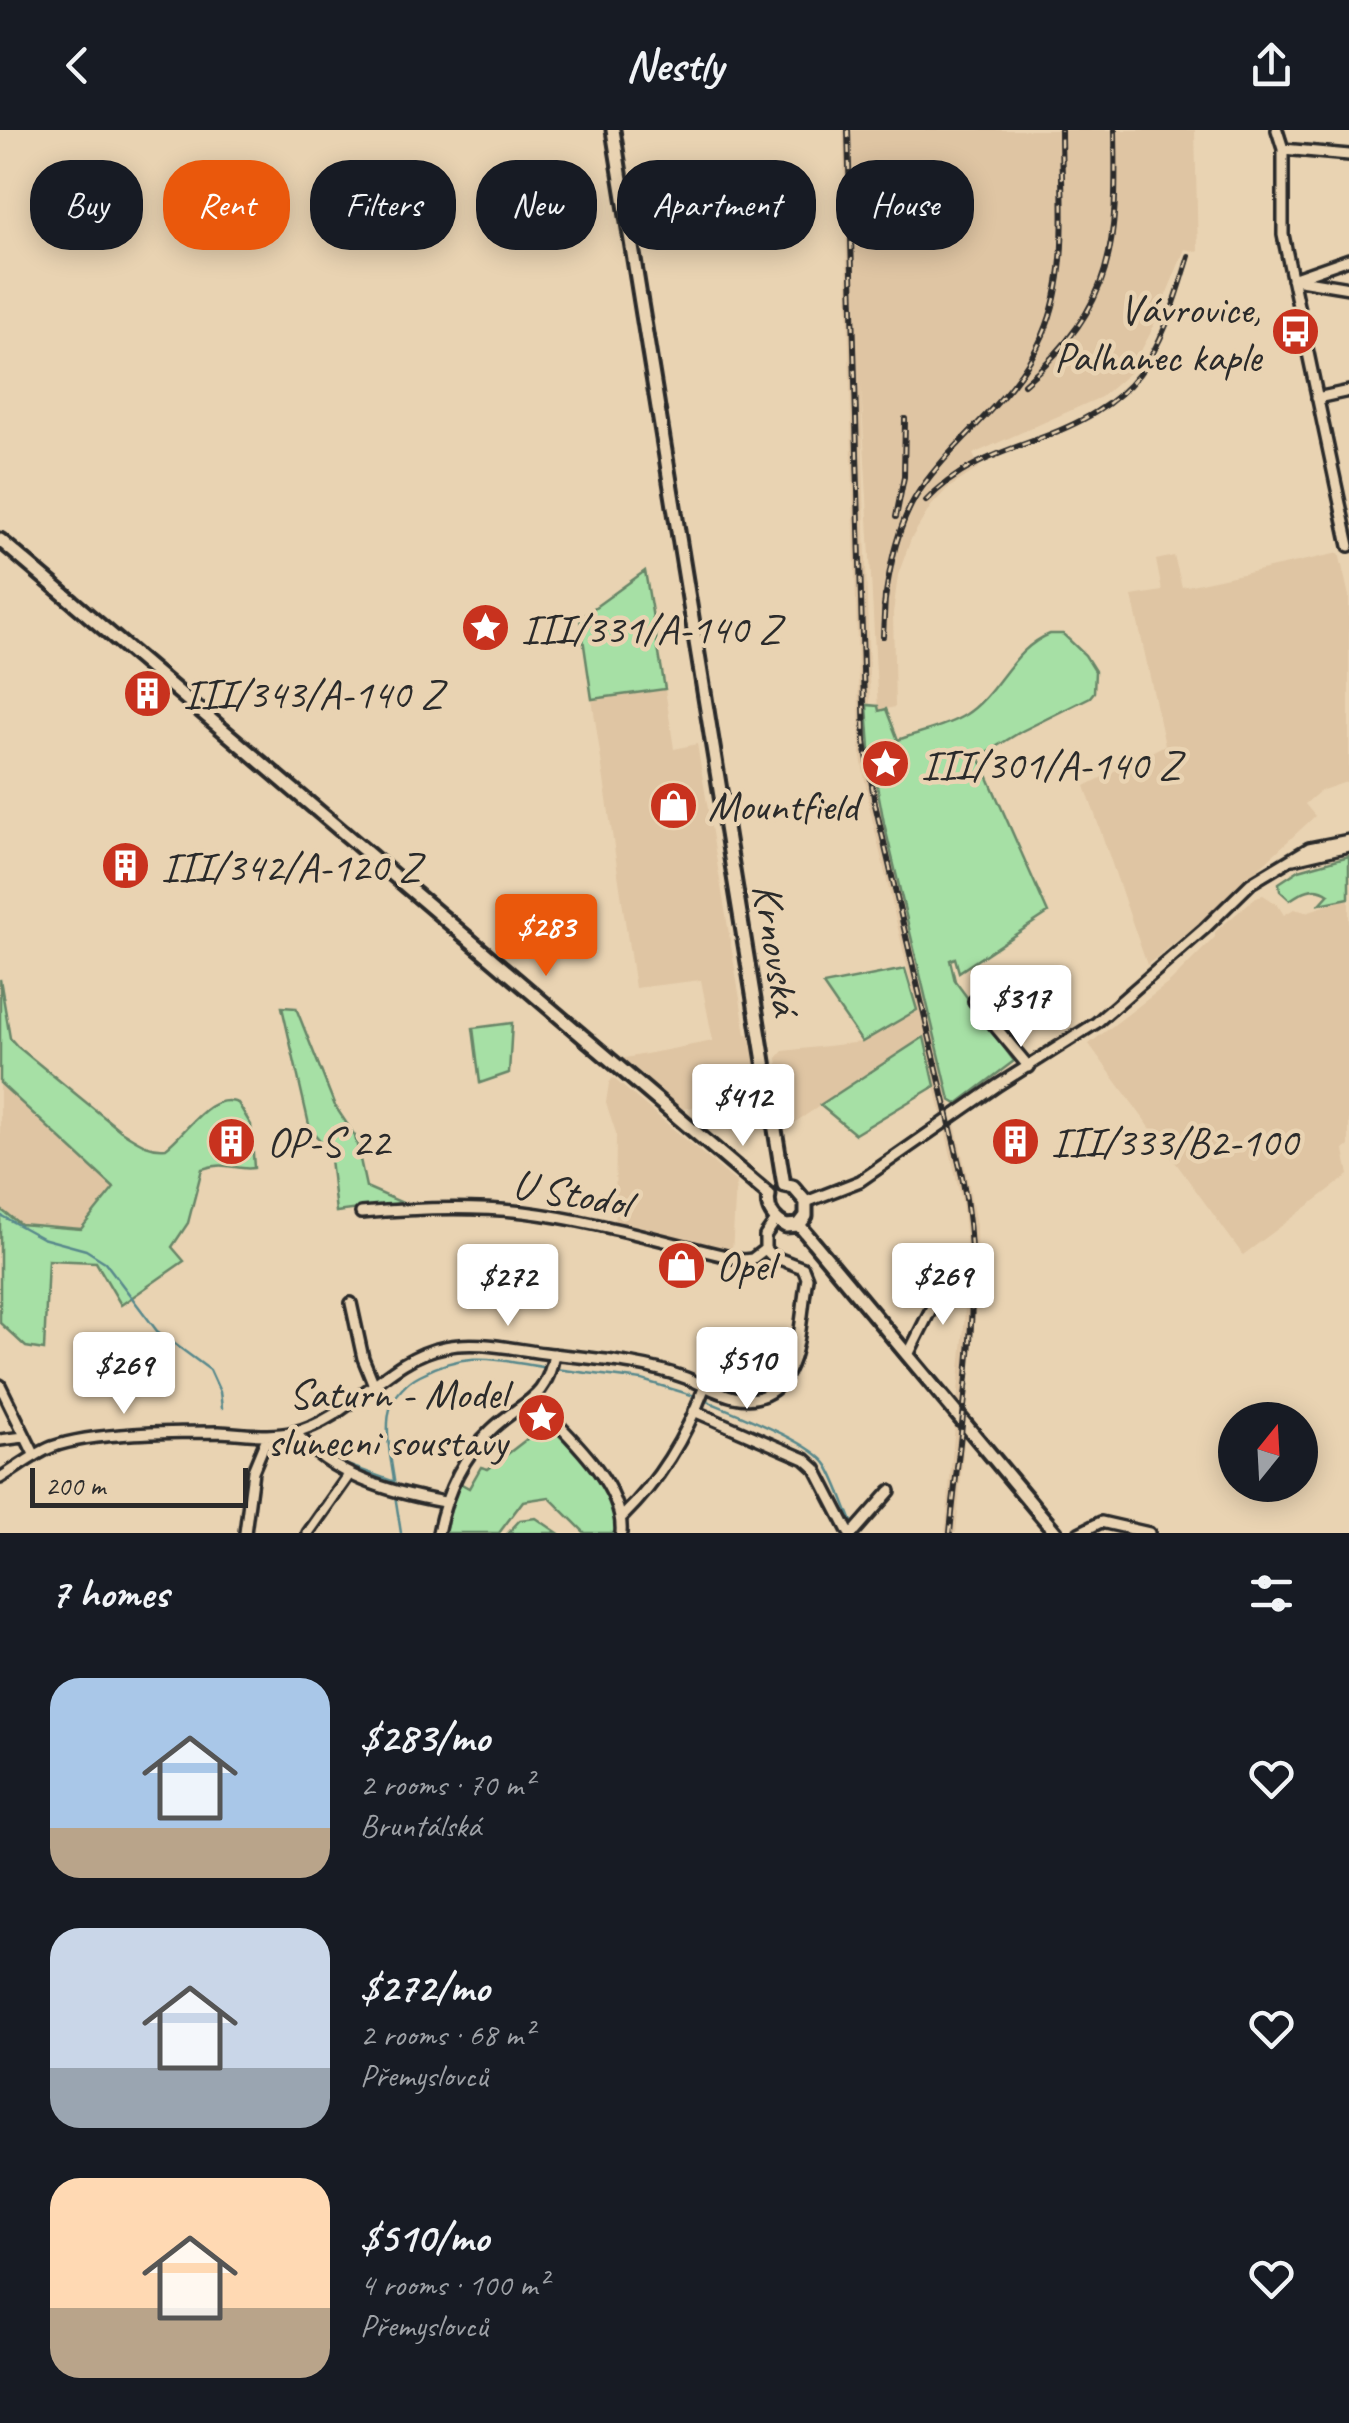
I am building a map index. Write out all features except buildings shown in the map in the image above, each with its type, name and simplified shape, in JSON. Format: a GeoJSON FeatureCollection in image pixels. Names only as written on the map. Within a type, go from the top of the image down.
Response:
{"type":"FeatureCollection","features":[{"type":"Feature","properties":{"kind":"main road","name":"Krnovská"},"geometry":{"type":"LineString","coordinates":[[614,130],[784,1185]]}},
{"type":"Feature","properties":{"kind":"main road"},"geometry":{"type":"LineString","coordinates":[[0,540],[769,1196]]}},
{"type":"Feature","properties":{"kind":"main road"},"geometry":{"type":"LineString","coordinates":[[784,1185],[812,1201],[798,1225],[786,1226],[768,1208],[769,1196],[784,1185]]}},
{"type":"Feature","properties":{"kind":"main road"},"geometry":{"type":"LineString","coordinates":[[798,1225],[1056,1533]]}},
{"type":"Feature","properties":{"kind":"street"},"geometry":{"type":"LineString","coordinates":[[1277,130],[1283,150],[1283,234],[1349,546]]}},
{"type":"Feature","properties":{"kind":"street"},"geometry":{"type":"LineString","coordinates":[[1283,150],[1349,155]]}},
{"type":"Feature","properties":{"kind":"street"},"geometry":{"type":"LineString","coordinates":[[1292,279],[1349,259]]}},
{"type":"Feature","properties":{"kind":"street"},"geometry":{"type":"LineString","coordinates":[[1292,279],[1349,288]]}},
{"type":"Feature","properties":{"kind":"street"},"geometry":{"type":"LineString","coordinates":[[1317,398],[1349,392]]}},
{"type":"Feature","properties":{"kind":"street"},"geometry":{"type":"LineString","coordinates":[[812,1201],[860,1180],[1096,1023],[1251,883],[1293,859],[1349,843]]}},
{"type":"Feature","properties":{"kind":"street"},"geometry":{"type":"LineString","coordinates":[[974,1000],[1029,1067]]}},
{"type":"Feature","properties":{"kind":"street","name":"U Stodol"},"geometry":{"type":"LineString","coordinates":[[361,1213],[426,1207],[522,1212],[743,1260],[754,1258],[765,1249]]}},
{"type":"Feature","properties":{"kind":"street"},"geometry":{"type":"LineString","coordinates":[[0,1478],[48,1449],[79,1441],[166,1434],[295,1432],[334,1415],[412,1359],[443,1347],[476,1346],[661,1370],[704,1389],[754,1399],[774,1390],[788,1371],[807,1275],[803,1268],[772,1256],[765,1249],[765,1236],[776,1220]]}},
{"type":"Feature","properties":{"kind":"street"},"geometry":{"type":"LineString","coordinates":[[908,1355],[944,1283]]}},
{"type":"Feature","properties":{"kind":"street"},"geometry":{"type":"LineString","coordinates":[[351,1303],[363,1358],[374,1385]]}},
{"type":"Feature","properties":{"kind":"street"},"geometry":{"type":"LineString","coordinates":[[438,1533],[444,1502],[462,1465],[490,1430],[544,1390],[553,1358]]}},
{"type":"Feature","properties":{"kind":"street"},"geometry":{"type":"LineString","coordinates":[[0,1385],[36,1456]]}},
{"type":"Feature","properties":{"kind":"street"},"geometry":{"type":"LineString","coordinates":[[623,1516],[648,1492],[704,1389]]}},
{"type":"Feature","properties":{"kind":"street"},"geometry":{"type":"LineString","coordinates":[[532,1398],[588,1456],[623,1516],[622,1533]]}},
{"type":"Feature","properties":{"kind":"street"},"geometry":{"type":"LineString","coordinates":[[696,1408],[805,1459],[816,1468],[853,1531],[890,1491]]}},
{"type":"Feature","properties":{"kind":"street"},"geometry":{"type":"LineString","coordinates":[[295,1432],[310,1450],[349,1474],[403,1494],[444,1502]]}},
{"type":"Feature","properties":{"kind":"street"},"geometry":{"type":"LineString","coordinates":[[245,1533],[254,1471],[268,1435]]}},
{"type":"Feature","properties":{"kind":"street"},"geometry":{"type":"LineString","coordinates":[[0,1440],[24,1438]]}},
{"type":"Feature","properties":{"kind":"street"},"geometry":{"type":"LineString","coordinates":[[308,1533],[349,1474]]}},
{"type":"Feature","properties":{"kind":"street"},"geometry":{"type":"LineString","coordinates":[[1080,1533],[1101,1522],[1148,1533]]}},
{"type":"Feature","properties":{"kind":"shaded area"},"geometry":{"type":"Polygon","coordinates":[[[843,130],[1195,130],[1198,252],[1185,249],[1150,334],[1129,373],[1101,397],[973,454],[979,468],[947,489],[931,506],[911,539],[898,575],[893,613],[895,707],[878,711],[861,383],[871,749],[976,1226],[977,1295],[956,1533],[945,1533],[967,1253],[962,1203],[924,1038],[783,1130],[777,1058],[783,1051],[862,1042],[917,1009],[869,805],[860,750],[846,250],[974,250],[974,160],[844,160],[843,130]]]}},
{"type":"Feature","properties":{"kind":"shaded area"},"geometry":{"type":"Polygon","coordinates":[[[1339,553],[1349,596],[1349,781],[1320,791],[1305,804],[1315,816],[1203,920],[1147,965],[1085,786],[1165,745],[1132,596],[1162,591],[1156,560],[1174,556],[1182,587],[1339,553]]]}},
{"type":"Feature","properties":{"kind":"shaded area"},"geometry":{"type":"Polygon","coordinates":[[[665,689],[674,749],[697,744],[746,1034],[750,1034],[760,1092],[679,1110],[615,1060],[713,1041],[701,980],[635,988],[592,699],[665,689]]]}},
{"type":"Feature","properties":{"kind":"shaded area"},"geometry":{"type":"Polygon","coordinates":[[[1263,895],[1277,904],[1284,915],[1294,909],[1306,912],[1349,898],[1349,1146],[1344,1150],[1349,1175],[1243,1255],[1089,1044],[1170,982],[1215,937],[1215,932],[1263,895]]]}},
{"type":"Feature","properties":{"kind":"shaded area"},"geometry":{"type":"Polygon","coordinates":[[[613,1078],[736,1182],[732,1254],[670,1241],[615,1223],[616,1133],[606,1103],[613,1078]]]}},
{"type":"Feature","properties":{"kind":"shaded area"},"geometry":{"type":"Polygon","coordinates":[[[0,1083],[115,1188],[81,1229],[20,1224],[0,1209],[0,1083]]]}},
{"type":"Feature","properties":{"kind":"green space"},"geometry":{"type":"Polygon","coordinates":[[[645,571],[665,689],[592,699],[580,618],[645,571]]]}},
{"type":"Feature","properties":{"kind":"green space"},"geometry":{"type":"Polygon","coordinates":[[[1050,634],[1063,634],[1085,655],[1095,671],[1094,692],[979,757],[1048,913],[959,972],[955,958],[950,960],[955,981],[1014,1061],[957,1104],[950,1100],[884,823],[870,749],[867,705],[878,706],[879,711],[886,709],[898,740],[949,723],[977,706],[1025,650],[1050,634]]]}},
{"type":"Feature","properties":{"kind":"green space"},"geometry":{"type":"Polygon","coordinates":[[[1349,856],[1349,898],[1320,904],[1329,894],[1318,889],[1290,900],[1280,891],[1279,883],[1299,870],[1349,856]]]}},
{"type":"Feature","properties":{"kind":"green space"},"geometry":{"type":"Polygon","coordinates":[[[905,969],[917,1010],[862,1042],[823,985],[905,969]]]}},
{"type":"Feature","properties":{"kind":"green space"},"geometry":{"type":"Polygon","coordinates":[[[0,979],[10,1038],[137,1141],[166,1148],[208,1108],[227,1101],[238,1103],[251,1125],[254,1168],[217,1165],[202,1169],[188,1223],[172,1247],[184,1261],[121,1305],[96,1262],[48,1260],[44,1350],[26,1347],[0,1323],[0,1209],[20,1224],[81,1229],[114,1188],[0,1083],[0,979]]]}},
{"type":"Feature","properties":{"kind":"green space"},"geometry":{"type":"Polygon","coordinates":[[[282,1007],[296,1008],[335,1106],[355,1136],[366,1187],[403,1203],[336,1212],[329,1150],[310,1129],[282,1007]]]}},
{"type":"Feature","properties":{"kind":"green space"},"geometry":{"type":"Polygon","coordinates":[[[512,1023],[509,1073],[480,1083],[473,1028],[512,1023]]]}},
{"type":"Feature","properties":{"kind":"green space"},"geometry":{"type":"Polygon","coordinates":[[[924,1037],[935,1086],[855,1134],[820,1105],[924,1037]]]}},
{"type":"Feature","properties":{"kind":"green space"},"geometry":{"type":"Polygon","coordinates":[[[535,1412],[601,1482],[616,1516],[618,1533],[585,1533],[549,1497],[523,1501],[499,1533],[445,1533],[458,1482],[469,1488],[481,1467],[488,1469],[532,1435],[535,1412]]]}},
{"type":"Feature","properties":{"kind":"green space"},"geometry":{"type":"Polygon","coordinates":[[[536,1518],[558,1533],[508,1533],[520,1520],[536,1518]]]}},
{"type":"Feature","properties":{"kind":"waterway"},"geometry":{"type":"LineString","coordinates":[[0,1215],[42,1238],[86,1250],[105,1262],[157,1331],[210,1370],[222,1408]]}},
{"type":"Feature","properties":{"kind":"waterway"},"geometry":{"type":"LineString","coordinates":[[395,1487],[388,1418],[395,1399],[411,1381],[438,1367],[468,1359],[548,1368]]}},
{"type":"Feature","properties":{"kind":"waterway"},"geometry":{"type":"LineString","coordinates":[[556,1369],[642,1380],[695,1396]]}},
{"type":"Feature","properties":{"kind":"waterway"},"geometry":{"type":"LineString","coordinates":[[702,1399],[770,1428],[819,1457],[832,1473],[853,1524]]}},
{"type":"Feature","properties":{"kind":"waterway"},"geometry":{"type":"LineString","coordinates":[[325,1451],[336,1461],[392,1481]]}},
{"type":"Feature","properties":{"kind":"waterway"},"geometry":{"type":"LineString","coordinates":[[395,1495],[401,1533]]}},
{"type":"Feature","properties":{"kind":"railway"},"geometry":{"type":"LineString","coordinates":[[848,130],[865,742],[875,804],[969,1220],[972,1309],[950,1533]]}},
{"type":"Feature","properties":{"kind":"railway"},"geometry":{"type":"LineString","coordinates":[[884,606],[896,546],[912,503],[935,470],[1018,378],[1043,335],[1061,260],[1061,130]]}},
{"type":"Feature","properties":{"kind":"railway"},"geometry":{"type":"LineString","coordinates":[[1024,384],[1077,327],[1105,270],[1115,207],[1115,130]]}},
{"type":"Feature","properties":{"kind":"railway"},"geometry":{"type":"LineString","coordinates":[[926,501],[974,465],[1067,427],[1097,412],[1120,394],[1154,352],[1189,256]]}},
{"type":"Feature","properties":{"kind":"railway"},"geometry":{"type":"LineString","coordinates":[[896,517],[904,477],[905,419]]}},
{"type":"Feature","properties":{"kind":"railway"},"geometry":{"type":"LineString","coordinates":[[883,636],[885,596]]}},
{"type":"Feature","properties":{"kind":"place","name":"Vávrovice, Palhanec kaple"},"geometry":{"type":"Point","coordinates":[1296,332]}},
{"type":"Feature","properties":{"kind":"place","name":"III/331/A-140 Z"},"geometry":{"type":"Point","coordinates":[486,628]}},
{"type":"Feature","properties":{"kind":"place","name":"III/343/A-140 Z"},"geometry":{"type":"Point","coordinates":[148,693]}},
{"type":"Feature","properties":{"kind":"place","name":"III/301/A-140 Z"},"geometry":{"type":"Point","coordinates":[886,764]}},
{"type":"Feature","properties":{"kind":"place","name":"Mountfield"},"geometry":{"type":"Point","coordinates":[673,805]}},
{"type":"Feature","properties":{"kind":"place","name":"III/342/A-120 Z"},"geometry":{"type":"Point","coordinates":[126,866]}},
{"type":"Feature","properties":{"kind":"place","name":"OP-S 22"},"geometry":{"type":"Point","coordinates":[232,1141]}},
{"type":"Feature","properties":{"kind":"place","name":"III/333/B2-100"},"geometry":{"type":"Point","coordinates":[1016,1141]}},
{"type":"Feature","properties":{"kind":"place","name":"Opel"},"geometry":{"type":"Point","coordinates":[681,1265]}},
{"type":"Feature","properties":{"kind":"place","name":"Saturn - Model slunecni soustavy"},"geometry":{"type":"Point","coordinates":[542,1417]}}]}
